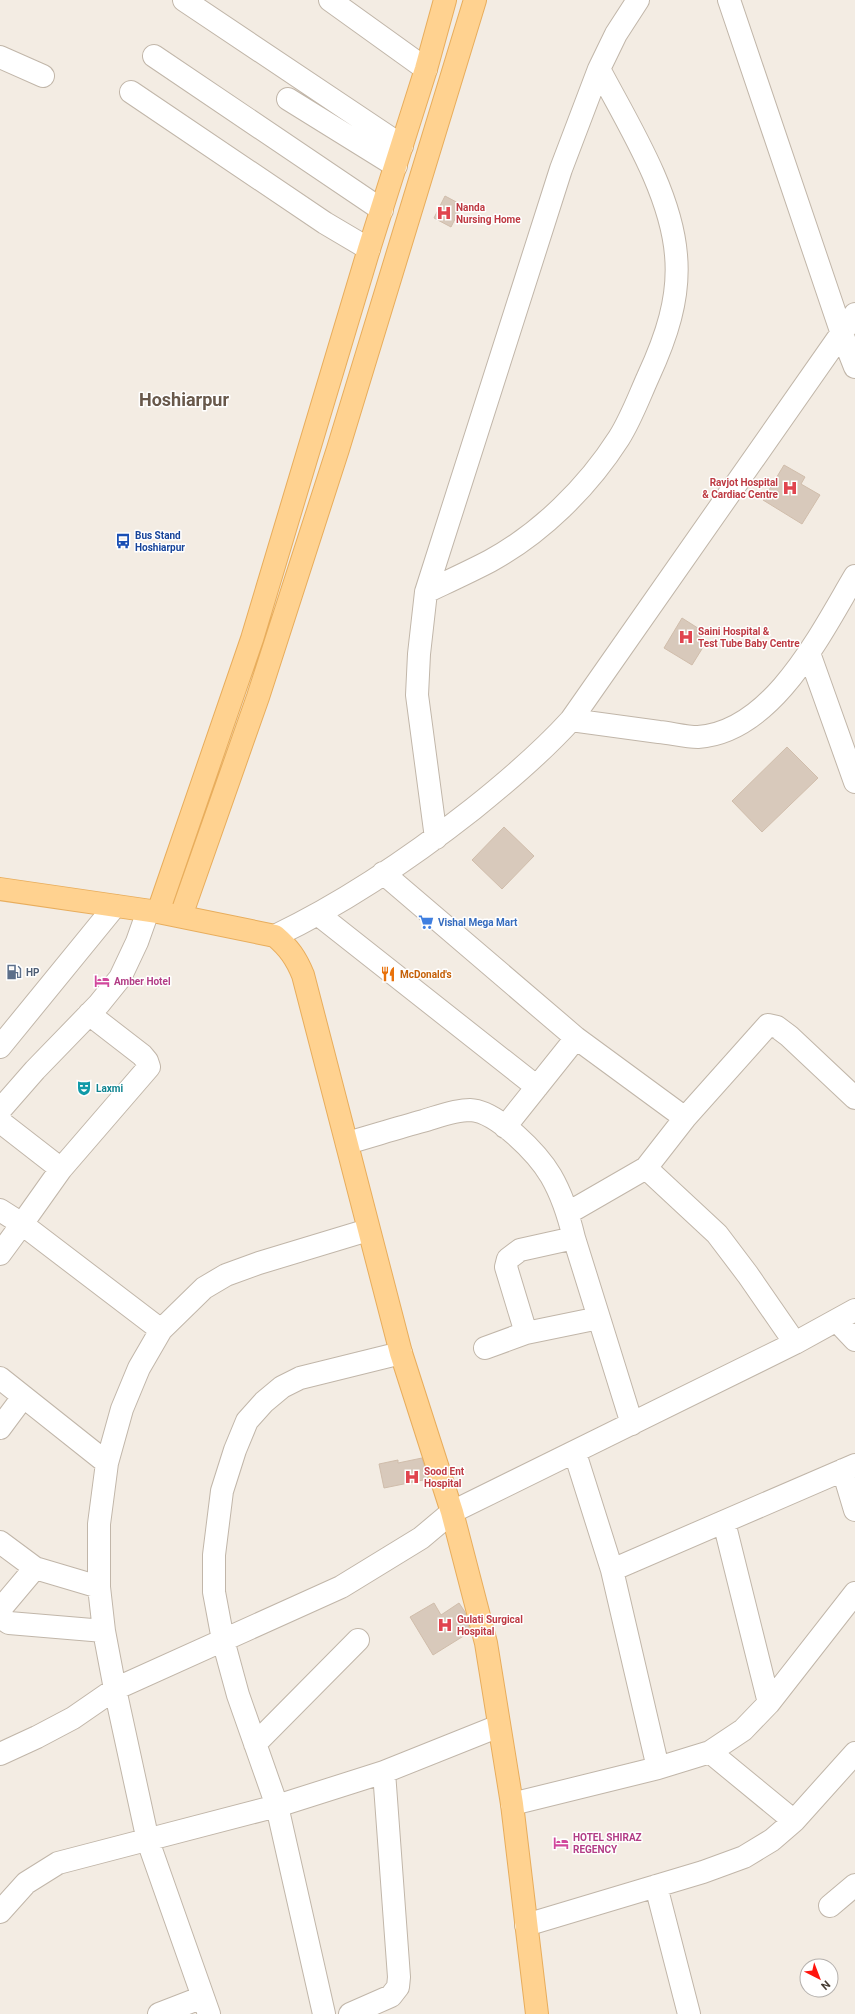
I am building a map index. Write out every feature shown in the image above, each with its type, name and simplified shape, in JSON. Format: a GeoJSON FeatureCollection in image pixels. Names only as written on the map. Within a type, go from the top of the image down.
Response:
{"type":"FeatureCollection","features":[{"type":"Feature","properties":{"kind":"main road"},"geometry":{"type":"LineString","coordinates":[[153,912],[206,776],[252,639],[369,249],[426,69],[445,0]]}},
{"type":"Feature","properties":{"kind":"main road"},"geometry":{"type":"LineString","coordinates":[[181,916],[258,697],[338,449],[475,0]]}},
{"type":"Feature","properties":{"kind":"main road"},"geometry":{"type":"LineString","coordinates":[[206,776],[228,782]]}},
{"type":"Feature","properties":{"kind":"main road"},"geometry":{"type":"LineString","coordinates":[[0,889],[181,916],[275,936],[288,947],[297,960],[303,975],[401,1353],[452,1512],[486,1643],[512,1804],[537,2014]]}},
{"type":"Feature","properties":{"kind":"street"},"geometry":{"type":"LineString","coordinates":[[184,0],[399,156]]}},
{"type":"Feature","properties":{"kind":"street"},"geometry":{"type":"LineString","coordinates":[[330,0],[426,69]]}},
{"type":"Feature","properties":{"kind":"street"},"geometry":{"type":"LineString","coordinates":[[436,838],[417,695],[419,654],[426,592],[540,234],[599,69],[616,34],[638,0]]}},
{"type":"Feature","properties":{"kind":"street"},"geometry":{"type":"LineString","coordinates":[[729,0],[842,334],[855,367]]}},
{"type":"Feature","properties":{"kind":"street"},"geometry":{"type":"LineString","coordinates":[[154,56],[382,210]]}},
{"type":"Feature","properties":{"kind":"street"},"geometry":{"type":"LineString","coordinates":[[0,57],[44,76]]}},
{"type":"Feature","properties":{"kind":"street"},"geometry":{"type":"LineString","coordinates":[[426,592],[491,560],[543,524],[572,498],[596,470],[619,438],[657,358],[671,318],[676,286],[676,254],[670,223],[659,187],[599,69]]}},
{"type":"Feature","properties":{"kind":"street"},"geometry":{"type":"LineString","coordinates":[[131,92],[325,223],[369,249]]}},
{"type":"Feature","properties":{"kind":"street"},"geometry":{"type":"LineString","coordinates":[[288,99],[399,156]]}},
{"type":"Feature","properties":{"kind":"street"},"geometry":{"type":"LineString","coordinates":[[275,936],[319,915],[436,838],[520,772],[549,744],[571,720],[855,314]]}},
{"type":"Feature","properties":{"kind":"street"},"geometry":{"type":"LineString","coordinates":[[571,720],[697,737],[722,732],[750,718],[778,692],[809,653],[855,576]]}},
{"type":"Feature","properties":{"kind":"street"},"geometry":{"type":"LineString","coordinates":[[809,653],[855,782]]}},
{"type":"Feature","properties":{"kind":"street"},"geometry":{"type":"LineString","coordinates":[[383,873],[576,1038],[685,1118]]}},
{"type":"Feature","properties":{"kind":"street"},"geometry":{"type":"LineString","coordinates":[[0,1046],[114,906]]}},
{"type":"Feature","properties":{"kind":"street"},"geometry":{"type":"LineString","coordinates":[[0,1110],[24,1081],[89,1014],[120,978],[153,912]]}},
{"type":"Feature","properties":{"kind":"street"},"geometry":{"type":"LineString","coordinates":[[319,915],[537,1087]]}},
{"type":"Feature","properties":{"kind":"street"},"geometry":{"type":"LineString","coordinates":[[0,1254],[61,1169],[148,1067],[147,1061],[142,1055],[89,1014]]}},
{"type":"Feature","properties":{"kind":"street"},"geometry":{"type":"LineString","coordinates":[[568,1213],[646,1168],[685,1118],[768,1025],[777,1027],[789,1036],[855,1098]]}},
{"type":"Feature","properties":{"kind":"street"},"geometry":{"type":"LineString","coordinates":[[505,1127],[576,1038]]}},
{"type":"Feature","properties":{"kind":"street"},"geometry":{"type":"LineString","coordinates":[[347,1143],[449,1113],[470,1110],[484,1114],[505,1127],[535,1156],[551,1176],[568,1213],[574,1238],[632,1424]]}},
{"type":"Feature","properties":{"kind":"street"},"geometry":{"type":"LineString","coordinates":[[0,1119],[3,1124],[61,1169]]}},
{"type":"Feature","properties":{"kind":"street"},"geometry":{"type":"LineString","coordinates":[[646,1168],[717,1234],[748,1275],[795,1343]]}},
{"type":"Feature","properties":{"kind":"street"},"geometry":{"type":"LineString","coordinates":[[0,1210],[22,1224],[161,1330]]}},
{"type":"Feature","properties":{"kind":"street"},"geometry":{"type":"LineString","coordinates":[[160,2014],[206,2006],[148,1841],[104,1631],[99,1587],[100,1524],[107,1463],[122,1409],[139,1368],[161,1330],[204,1288],[226,1275],[259,1263],[368,1230]]}},
{"type":"Feature","properties":{"kind":"street"},"geometry":{"type":"LineString","coordinates":[[526,1333],[506,1267],[508,1259],[520,1250],[574,1238]]}},
{"type":"Feature","properties":{"kind":"street"},"geometry":{"type":"LineString","coordinates":[[1,1751],[38,1737],[73,1718],[115,1689],[341,1587],[421,1538],[452,1512],[575,1453],[795,1343],[855,1310]]}},
{"type":"Feature","properties":{"kind":"street"},"geometry":{"type":"LineString","coordinates":[[485,1348],[526,1333],[599,1318]]}},
{"type":"Feature","properties":{"kind":"street"},"geometry":{"type":"LineString","coordinates":[[836,1321],[855,1340]]}},
{"type":"Feature","properties":{"kind":"street"},"geometry":{"type":"LineString","coordinates":[[324,2014],[277,1806],[238,1695],[223,1640],[214,1592],[214,1554],[222,1491],[246,1421],[282,1387],[300,1378],[401,1353]]}},
{"type":"Feature","properties":{"kind":"street"},"geometry":{"type":"LineString","coordinates":[[0,1378],[107,1463]]}},
{"type":"Feature","properties":{"kind":"street"},"geometry":{"type":"LineString","coordinates":[[0,1428],[23,1397]]}},
{"type":"Feature","properties":{"kind":"street"},"geometry":{"type":"LineString","coordinates":[[575,1453],[612,1570],[658,1768]]}},
{"type":"Feature","properties":{"kind":"street"},"geometry":{"type":"LineString","coordinates":[[612,1570],[849,1467],[855,1510]]}},
{"type":"Feature","properties":{"kind":"street"},"geometry":{"type":"LineString","coordinates":[[724,1522],[769,1703]]}},
{"type":"Feature","properties":{"kind":"street"},"geometry":{"type":"LineString","coordinates":[[0,1542],[35,1568],[99,1587]]}},
{"type":"Feature","properties":{"kind":"street"},"geometry":{"type":"LineString","coordinates":[[35,1568],[3,1606],[1,1613],[4,1619],[9,1623],[104,1631]]}},
{"type":"Feature","properties":{"kind":"street"},"geometry":{"type":"LineString","coordinates":[[512,1804],[658,1768],[710,1752],[743,1730],[769,1703],[852,1605]]}},
{"type":"Feature","properties":{"kind":"street"},"geometry":{"type":"LineString","coordinates":[[255,1744],[358,1640]]}},
{"type":"Feature","properties":{"kind":"street"},"geometry":{"type":"LineString","coordinates":[[4,1899],[58,1863],[148,1841],[277,1806],[384,1772],[499,1726]]}},
{"type":"Feature","properties":{"kind":"street"},"geometry":{"type":"LineString","coordinates":[[710,1752],[794,1821]]}},
{"type":"Feature","properties":{"kind":"street"},"geometry":{"type":"LineString","coordinates":[[526,1925],[703,1872],[744,1857],[772,1840],[794,1821],[855,1753]]}},
{"type":"Feature","properties":{"kind":"street"},"geometry":{"type":"LineString","coordinates":[[350,2014],[391,1996],[398,1987],[399,1977],[384,1772]]}},
{"type":"Feature","properties":{"kind":"street"},"geometry":{"type":"LineString","coordinates":[[830,1906],[855,1885]]}},
{"type":"Feature","properties":{"kind":"street"},"geometry":{"type":"LineString","coordinates":[[656,1886],[689,2014]]}},
{"type":"Feature","properties":{"kind":"building"},"geometry":{"type":"Polygon","coordinates":[[[445,196],[462,205],[451,227],[434,218],[445,196]]]}},
{"type":"Feature","properties":{"kind":"building"},"geometry":{"type":"Polygon","coordinates":[[[784,465],[805,477],[801,484],[820,495],[802,524],[763,500],[784,465]]]}},
{"type":"Feature","properties":{"kind":"building"},"geometry":{"type":"Polygon","coordinates":[[[682,618],[704,632],[699,640],[705,644],[692,665],[664,648],[682,618]]]}},
{"type":"Feature","properties":{"kind":"building"},"geometry":{"type":"Polygon","coordinates":[[[787,747],[818,778],[762,832],[732,801],[787,747]]]}},
{"type":"Feature","properties":{"kind":"building"},"geometry":{"type":"Polygon","coordinates":[[[504,827],[534,856],[502,889],[472,860],[504,827]]]}},
{"type":"Feature","properties":{"kind":"building"},"geometry":{"type":"Polygon","coordinates":[[[422,1458],[428,1479],[384,1488],[379,1464],[398,1460],[398,1463],[422,1458]]]}},
{"type":"Feature","properties":{"kind":"building"},"geometry":{"type":"Polygon","coordinates":[[[434,1603],[441,1615],[459,1603],[465,1612],[470,1632],[433,1655],[410,1617],[434,1603]]]}},
{"type":"Feature","properties":{"kind":"place","name":"Nanda Nursing Home"},"geometry":{"type":"Point","coordinates":[444,213]}},
{"type":"Feature","properties":{"kind":"place","name":"Ravjot Hospital & Cardiac Centre"},"geometry":{"type":"Point","coordinates":[790,488]}},
{"type":"Feature","properties":{"kind":"place","name":"Bus Stand Hoshiarpur"},"geometry":{"type":"Point","coordinates":[123,541]}},
{"type":"Feature","properties":{"kind":"place","name":"Saini Hospital & Test Tube Baby Centre"},"geometry":{"type":"Point","coordinates":[686,637]}},
{"type":"Feature","properties":{"kind":"place","name":"Vishal Mega Mart"},"geometry":{"type":"Point","coordinates":[426,922]}},
{"type":"Feature","properties":{"kind":"place","name":"HP"},"geometry":{"type":"Point","coordinates":[14,972]}},
{"type":"Feature","properties":{"kind":"place","name":"McDonald's"},"geometry":{"type":"Point","coordinates":[388,974]}},
{"type":"Feature","properties":{"kind":"place","name":"Amber Hotel"},"geometry":{"type":"Point","coordinates":[102,981]}},
{"type":"Feature","properties":{"kind":"place","name":"Laxmi"},"geometry":{"type":"Point","coordinates":[84,1088]}},
{"type":"Feature","properties":{"kind":"place","name":"Sood Ent Hospital"},"geometry":{"type":"Point","coordinates":[412,1477]}},
{"type":"Feature","properties":{"kind":"place","name":"Gulati Surgical Hospital"},"geometry":{"type":"Point","coordinates":[445,1625]}},
{"type":"Feature","properties":{"kind":"place","name":"HOTEL SHIRAZ REGENCY"},"geometry":{"type":"Point","coordinates":[561,1843]}},
{"type":"Feature","properties":{"kind":"district","name":"Hoshiarpur"},"geometry":{"type":"Point","coordinates":[184,400]}}]}
